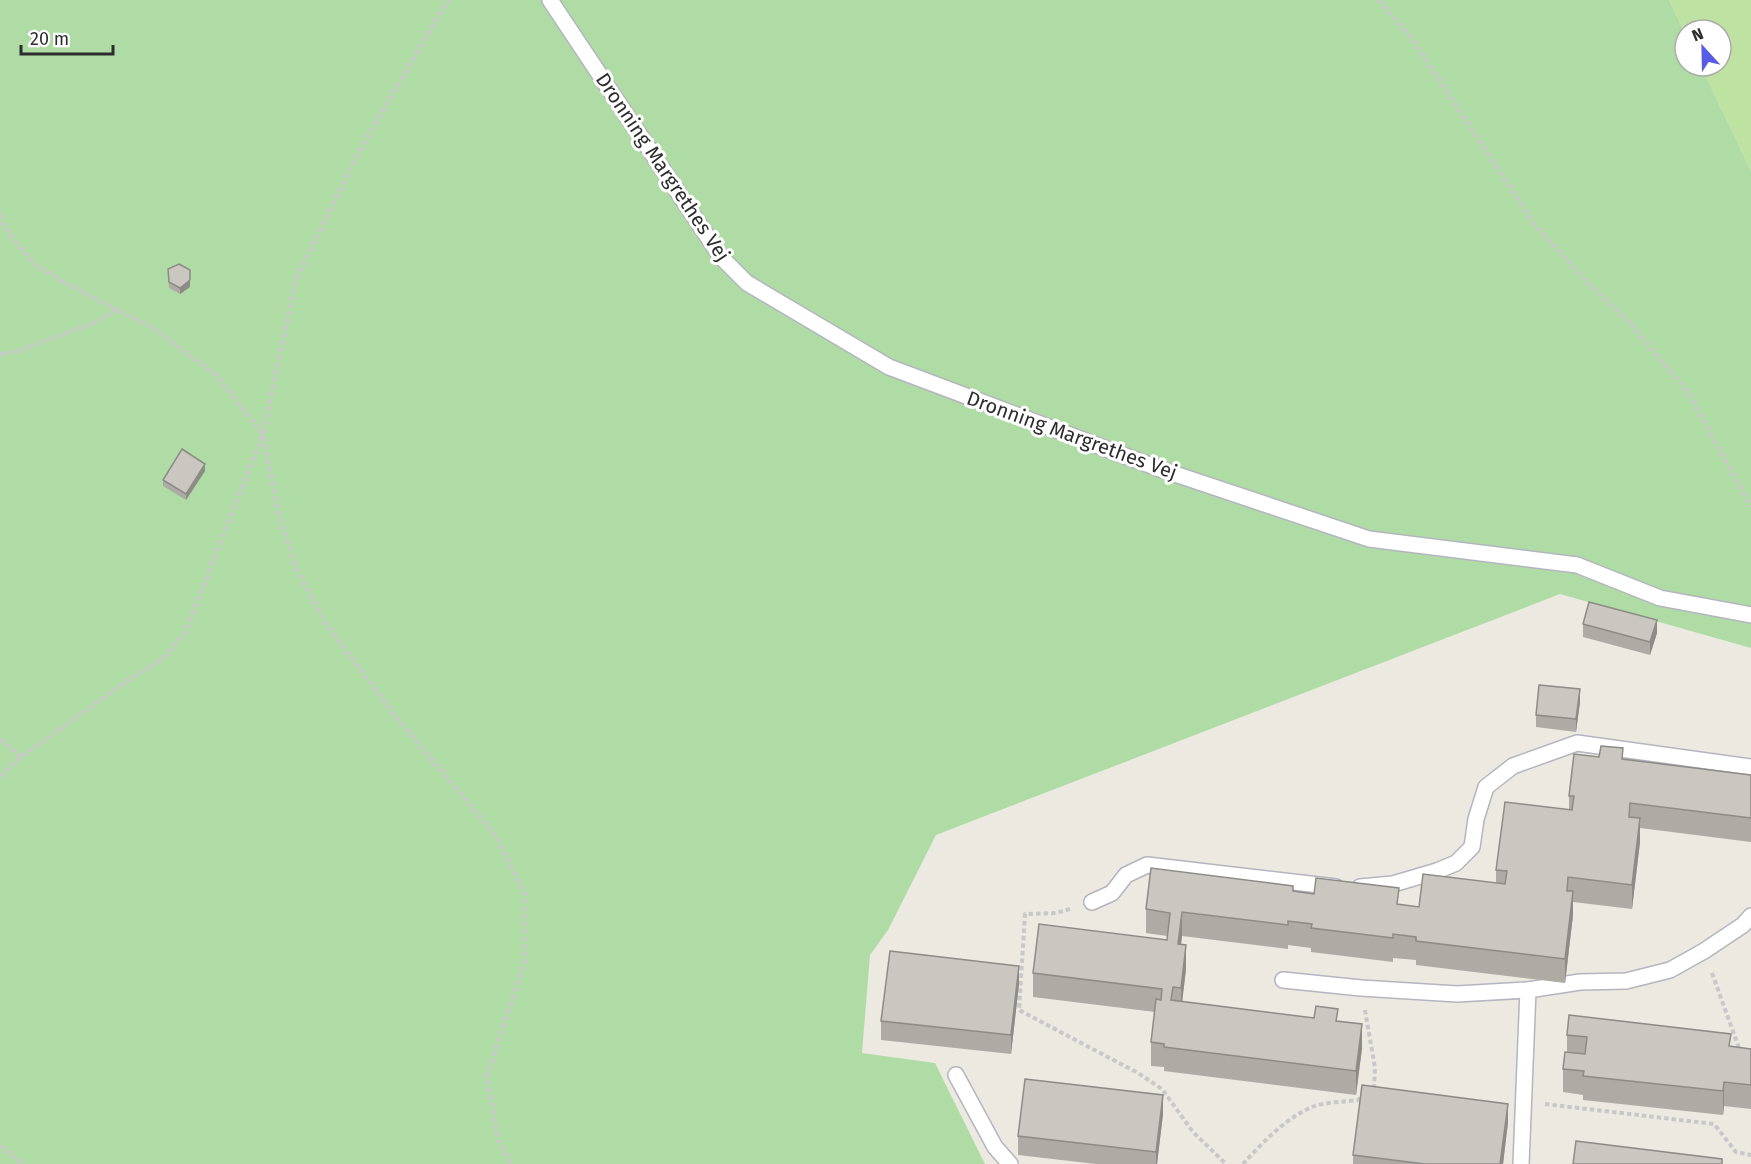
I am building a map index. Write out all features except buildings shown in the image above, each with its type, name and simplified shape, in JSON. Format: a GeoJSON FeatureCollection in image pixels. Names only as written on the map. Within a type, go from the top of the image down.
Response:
{"type":"FeatureCollection","features":[{"type":"Feature","properties":{"kind":"lane","name":"Dronning Margrethes Vej"},"geometry":{"type":"LineString","coordinates":[[550,0],[722,257],[747,283],[889,367],[1160,469],[1369,539],[1577,565],[1660,598],[1751,615]]}},
{"type":"Feature","properties":{"kind":"lane"},"geometry":{"type":"LineString","coordinates":[[1092,902],[1112,893],[1126,875],[1147,865],[1357,888],[1393,884],[1437,872],[1456,863],[1472,847],[1476,819],[1486,787],[1514,765],[1577,743],[1751,766]]}},
{"type":"Feature","properties":{"kind":"lane"},"geometry":{"type":"LineString","coordinates":[[1283,980],[1457,994],[1528,990],[1580,982],[1626,981],[1670,970],[1743,925],[1751,916]]}},
{"type":"Feature","properties":{"kind":"lane"},"geometry":{"type":"LineString","coordinates":[[1521,1164],[1528,990]]}},
{"type":"Feature","properties":{"kind":"lane"},"geometry":{"type":"LineString","coordinates":[[956,1075],[995,1147],[1010,1164]]}},
{"type":"Feature","properties":{"kind":"path"},"geometry":{"type":"LineString","coordinates":[[0,776],[21,758],[134,676],[163,659],[186,631],[263,434],[296,279],[363,144],[448,0]]}},
{"type":"Feature","properties":{"kind":"path"},"geometry":{"type":"LineString","coordinates":[[1379,0],[1413,40],[1535,225],[1587,282],[1628,321],[1688,392],[1751,507]]}},
{"type":"Feature","properties":{"kind":"path"},"geometry":{"type":"LineString","coordinates":[[0,215],[3,224],[18,245],[35,264],[67,284],[153,328],[216,375],[263,434],[278,511],[296,568],[325,622],[396,717],[496,836],[525,894],[525,961],[487,1076],[498,1140],[512,1164]]}},
{"type":"Feature","properties":{"kind":"path"},"geometry":{"type":"LineString","coordinates":[[0,354],[15,352],[94,323],[117,309]]}},
{"type":"Feature","properties":{"kind":"path"},"geometry":{"type":"LineString","coordinates":[[0,739],[21,758]]}},
{"type":"Feature","properties":{"kind":"path"},"geometry":{"type":"LineString","coordinates":[[1092,902],[1056,913],[1025,914],[1019,1010],[1137,1073],[1162,1089],[1193,1132],[1226,1164]]}},
{"type":"Feature","properties":{"kind":"path"},"geometry":{"type":"LineString","coordinates":[[1704,951],[1743,1060]]}},
{"type":"Feature","properties":{"kind":"path"},"geometry":{"type":"LineString","coordinates":[[1244,1164],[1266,1139],[1286,1123],[1313,1107],[1359,1100],[1374,1088],[1375,1068],[1361,988]]}},
{"type":"Feature","properties":{"kind":"path"},"geometry":{"type":"LineString","coordinates":[[1524,1102],[1714,1124],[1736,1152],[1751,1155]]}},
{"type":"Feature","properties":{"kind":"path"},"geometry":{"type":"LineString","coordinates":[[0,1146],[24,1164]]}},
{"type":"Feature","properties":{"kind":"green space"},"geometry":{"type":"Polygon","coordinates":[[[0,0],[1669,0],[1678,18],[1673,18],[1673,78],[1707,78],[1751,171],[1751,648],[1560,594],[936,835],[888,930],[870,955],[862,1053],[935,1063],[985,1164],[0,1164],[0,0]]]}},
{"type":"Feature","properties":{"kind":"green space"},"geometry":{"type":"Polygon","coordinates":[[[1669,0],[1751,0],[1751,171],[1707,78],[1733,78],[1733,18],[1678,18],[1669,0]]]}}]}
